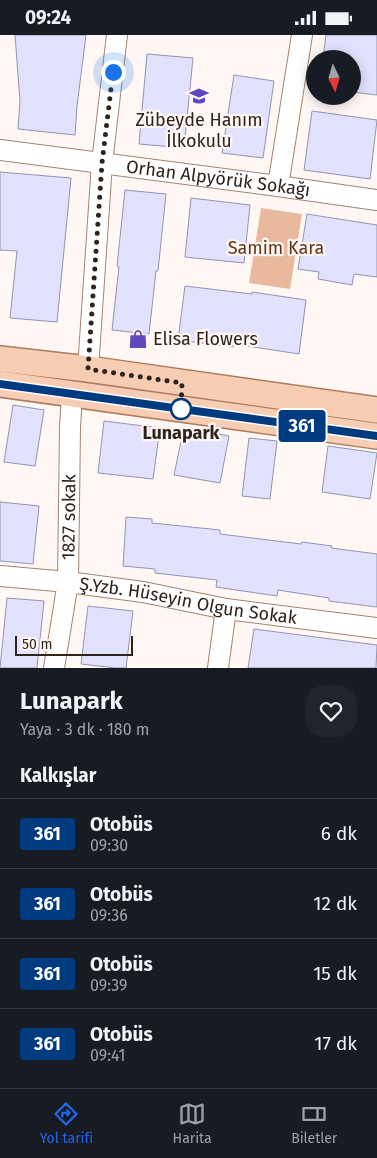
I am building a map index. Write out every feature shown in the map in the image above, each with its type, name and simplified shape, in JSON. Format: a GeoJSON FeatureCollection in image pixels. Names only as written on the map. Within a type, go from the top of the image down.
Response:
{"type":"FeatureCollection","features":[{"type":"Feature","properties":{"kind":"main road"},"geometry":{"type":"LineString","coordinates":[[0,359],[88,369],[377,410]]}},
{"type":"Feature","properties":{"kind":"main road"},"geometry":{"type":"LineString","coordinates":[[0,385],[377,436]]}},
{"type":"Feature","properties":{"kind":"street"},"geometry":{"type":"LineString","coordinates":[[88,369],[102,163],[117,35]]}},
{"type":"Feature","properties":{"kind":"street"},"geometry":{"type":"LineString","coordinates":[[278,186],[302,35]]}},
{"type":"Feature","properties":{"kind":"street","name":"Orhan Alpyörük Sokağı"},"geometry":{"type":"LineString","coordinates":[[0,150],[377,200]]}},
{"type":"Feature","properties":{"kind":"street","name":"1827 sokak"},"geometry":{"type":"LineString","coordinates":[[54,668],[68,582],[72,395]]}},
{"type":"Feature","properties":{"kind":"street","name":"Ş.Yzb. Hüseyin Olgun Sokak"},"geometry":{"type":"LineString","coordinates":[[0,576],[68,582],[143,592],[226,609],[377,627]]}},
{"type":"Feature","properties":{"kind":"street"},"geometry":{"type":"LineString","coordinates":[[218,668],[226,609]]}},
{"type":"Feature","properties":{"kind":"green space","name":"Samim Kara"},"geometry":{"type":"Polygon","coordinates":[[[261,208],[302,214],[290,289],[249,283],[261,208]]]}},
{"type":"Feature","properties":{"kind":"building"},"geometry":{"type":"Polygon","coordinates":[[[15,35],[86,35],[75,135],[18,129],[20,101],[15,35]]]}},
{"type":"Feature","properties":{"kind":"building"},"geometry":{"type":"Polygon","coordinates":[[[326,35],[377,35],[377,95],[361,93],[361,50],[324,50],[326,35]]]}},
{"type":"Feature","properties":{"kind":"building","name":"Zübeyde Hanım İlkokulu"},"geometry":{"type":"Polygon","coordinates":[[[147,54],[193,58],[184,148],[139,144],[147,54]]]}},
{"type":"Feature","properties":{"kind":"building"},"geometry":{"type":"Polygon","coordinates":[[[234,75],[274,81],[263,158],[222,153],[234,75]]]}},
{"type":"Feature","properties":{"kind":"building"},"geometry":{"type":"Polygon","coordinates":[[[312,111],[377,120],[370,179],[304,170],[312,111]]]}},
{"type":"Feature","properties":{"kind":"building"},"geometry":{"type":"Polygon","coordinates":[[[0,172],[71,178],[57,322],[10,318],[17,251],[0,250],[0,172]]]}},
{"type":"Feature","properties":{"kind":"building"},"geometry":{"type":"Polygon","coordinates":[[[125,190],[166,194],[149,334],[112,330],[125,190]]]}},
{"type":"Feature","properties":{"kind":"building"},"geometry":{"type":"Polygon","coordinates":[[[191,198],[250,205],[244,263],[185,257],[191,198]]]}},
{"type":"Feature","properties":{"kind":"building"},"geometry":{"type":"Polygon","coordinates":[[[307,214],[377,225],[377,277],[354,274],[352,285],[318,279],[319,272],[298,269],[307,214]]]}},
{"type":"Feature","properties":{"kind":"building"},"geometry":{"type":"Polygon","coordinates":[[[185,286],[252,294],[252,292],[306,300],[299,354],[234,344],[233,347],[178,340],[185,286]]]}},
{"type":"Feature","properties":{"kind":"building"},"geometry":{"type":"Polygon","coordinates":[[[13,405],[44,410],[35,466],[4,462],[13,405]]]}},
{"type":"Feature","properties":{"kind":"building"},"geometry":{"type":"Polygon","coordinates":[[[104,421],[160,428],[153,479],[98,473],[104,421]]]}},
{"type":"Feature","properties":{"kind":"building"},"geometry":{"type":"Polygon","coordinates":[[[184,427],[229,436],[220,483],[174,475],[184,427]]]}},
{"type":"Feature","properties":{"kind":"building"},"geometry":{"type":"Polygon","coordinates":[[[249,438],[277,441],[270,499],[242,496],[249,438]]]}},
{"type":"Feature","properties":{"kind":"building"},"geometry":{"type":"Polygon","coordinates":[[[328,446],[377,453],[370,499],[322,492],[328,446]]]}},
{"type":"Feature","properties":{"kind":"building"},"geometry":{"type":"Polygon","coordinates":[[[0,502],[39,506],[33,564],[0,561],[0,502]]]}},
{"type":"Feature","properties":{"kind":"building"},"geometry":{"type":"Polygon","coordinates":[[[126,517],[152,519],[152,523],[220,530],[220,534],[301,544],[302,542],[377,554],[377,607],[329,601],[329,598],[278,590],[277,596],[216,587],[217,580],[155,573],[155,569],[123,566],[126,517]]]}},
{"type":"Feature","properties":{"kind":"building"},"geometry":{"type":"Polygon","coordinates":[[[7,598],[44,601],[37,668],[0,668],[7,598]]]}},
{"type":"Feature","properties":{"kind":"building"},"geometry":{"type":"Polygon","coordinates":[[[88,606],[133,611],[126,668],[81,664],[88,606]]]}},
{"type":"Feature","properties":{"kind":"building"},"geometry":{"type":"Polygon","coordinates":[[[254,629],[377,645],[376,668],[248,668],[254,629]]]}},
{"type":"Feature","properties":{"kind":"bus line","name":"361"},"geometry":{"type":"LineString","coordinates":[[0,384],[377,436]]}},
{"type":"Feature","properties":{"kind":"place","name":"Zübeyde Hanım İlkokulu"},"geometry":{"type":"Point","coordinates":[199,96]}},
{"type":"Feature","properties":{"kind":"place","name":"Elisa Flowers"},"geometry":{"type":"Point","coordinates":[138,339]}},
{"type":"Feature","properties":{"kind":"place","name":"Lunapark"},"geometry":{"type":"Point","coordinates":[181,409]}},
{"type":"Feature","properties":{"kind":"route"},"geometry":{"type":"LineString","coordinates":[[113,72],[102,163],[88,369],[182,383],[181,409]]}}]}
